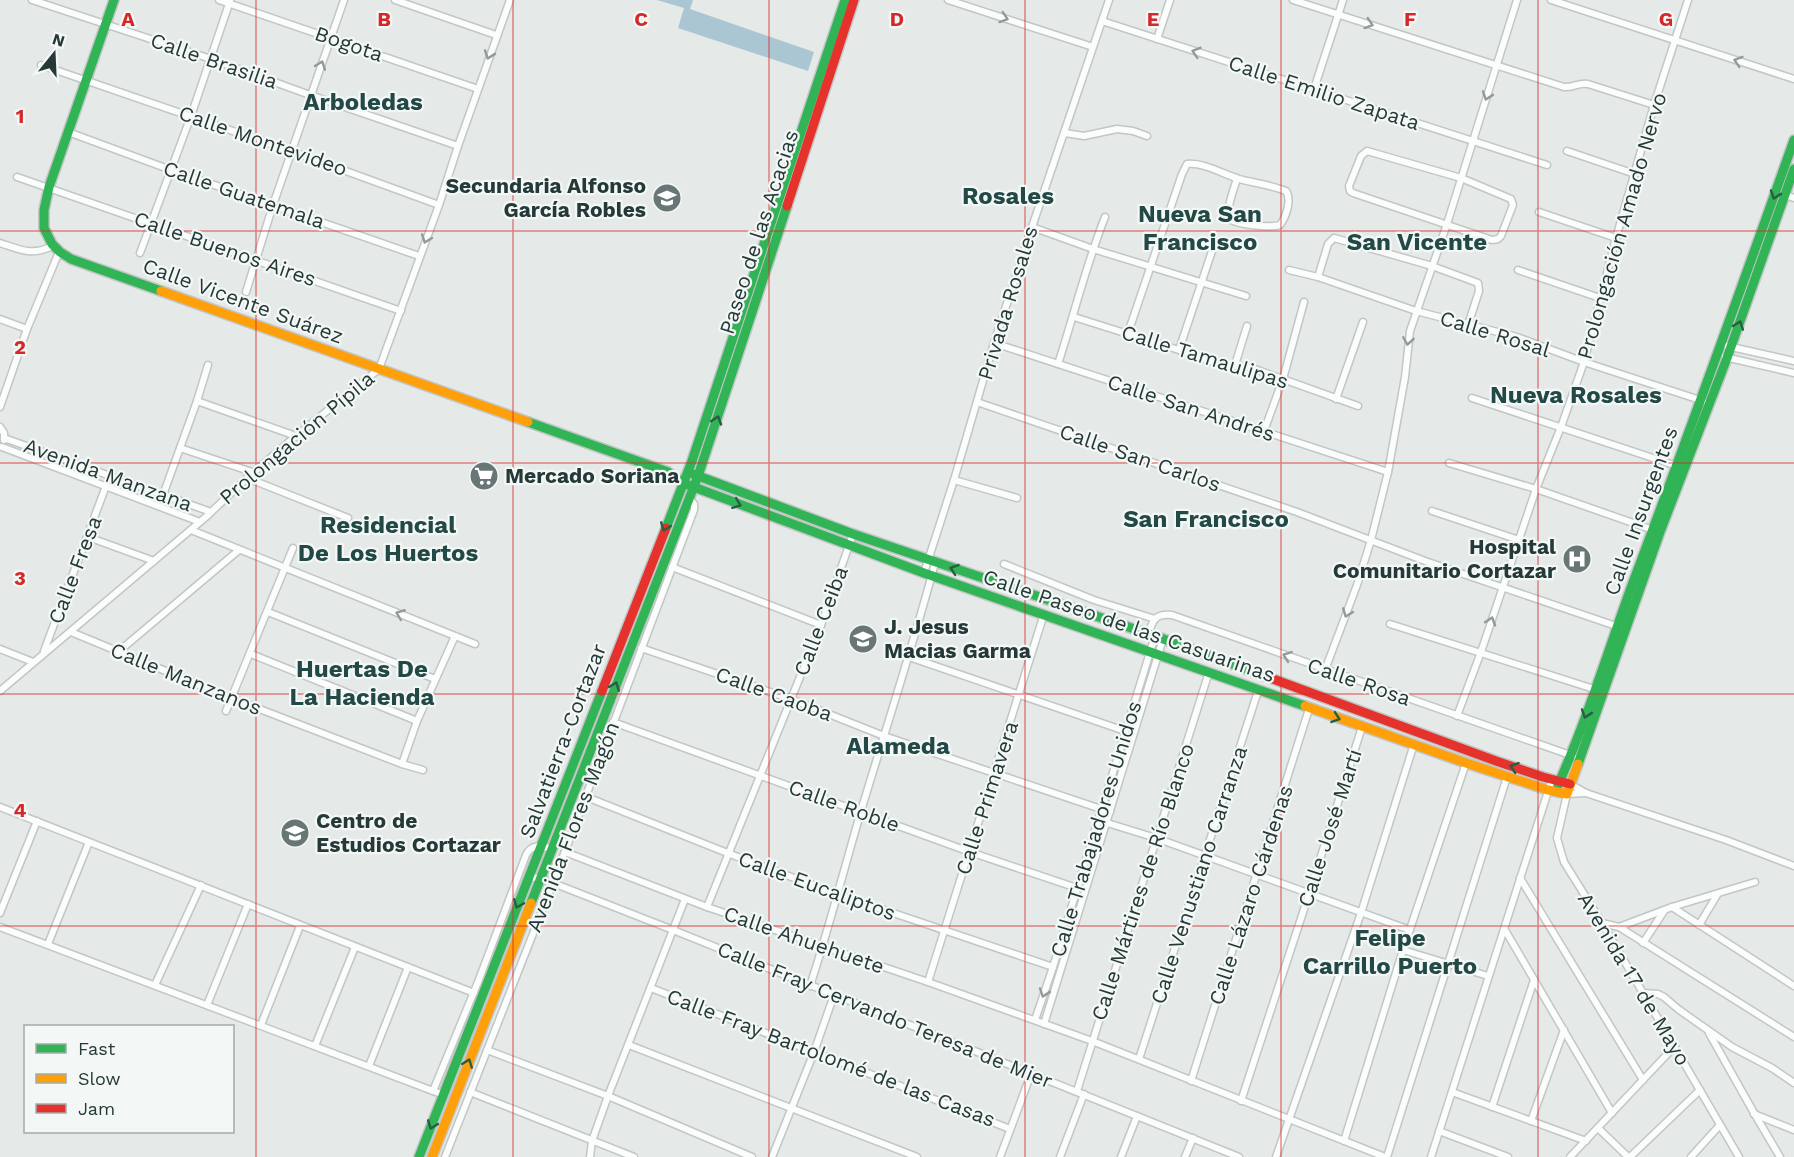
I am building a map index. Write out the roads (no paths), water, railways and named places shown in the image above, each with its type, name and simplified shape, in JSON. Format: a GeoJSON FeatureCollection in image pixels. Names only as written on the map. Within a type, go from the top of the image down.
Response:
{"type":"FeatureCollection","features":[{"type":"Feature","properties":{"kind":"main road"},"geometry":{"type":"LineString","coordinates":[[56,249],[46,234],[43,223],[49,187],[114,0]]}},
{"type":"Feature","properties":{"kind":"main road","name":"Paseo de las Acacias"},"geometry":{"type":"LineString","coordinates":[[687,472],[845,0]]}},
{"type":"Feature","properties":{"kind":"main road","name":"Paseo de las Acacias"},"geometry":{"type":"LineString","coordinates":[[698,476],[854,0]]}},
{"type":"Feature","properties":{"kind":"main road","name":"Calle Insurgentes"},"geometry":{"type":"LineString","coordinates":[[1567,794],[1575,757],[1656,531],[1723,357],[1794,140]]}},
{"type":"Feature","properties":{"kind":"main road","name":"Calle Insurgentes"},"geometry":{"type":"LineString","coordinates":[[1727,345],[1790,197],[1794,169]]}},
{"type":"Feature","properties":{"kind":"main road","name":"Calle Vicente Suárez"},"geometry":{"type":"LineString","coordinates":[[56,249],[82,263],[668,472],[683,483]]}},
{"type":"Feature","properties":{"kind":"main road","name":"Calle Insurgentes"},"geometry":{"type":"LineString","coordinates":[[1656,531],[1677,466],[1706,402]]}},
{"type":"Feature","properties":{"kind":"main road","name":"Calle Vicente Suárez"},"geometry":{"type":"LineString","coordinates":[[668,472],[687,472]]}},
{"type":"Feature","properties":{"kind":"main road","name":"Calle Paseo de las Casuarinas"},"geometry":{"type":"LineString","coordinates":[[687,472],[931,561],[1154,630],[1496,761],[1570,784]]}},
{"type":"Feature","properties":{"kind":"main road","name":"Salvatierra-Cortazar"},"geometry":{"type":"LineString","coordinates":[[419,1157],[444,1095],[482,984],[537,858],[687,472]]}},
{"type":"Feature","properties":{"kind":"main road","name":"Salvatierra-Cortazar"},"geometry":{"type":"LineString","coordinates":[[432,1157],[698,476]]}},
{"type":"Feature","properties":{"kind":"main road","name":"Calle Paseo de las Casuarinas"},"geometry":{"type":"LineString","coordinates":[[683,483],[850,546],[1309,709],[1507,777],[1567,794]]}},
{"type":"Feature","properties":{"kind":"main road","name":"Calle Insurgentes"},"geometry":{"type":"LineString","coordinates":[[1552,791],[1556,780],[1575,757]]}},
{"type":"Feature","properties":{"kind":"street","name":"Calle Brasilia"},"geometry":{"type":"LineString","coordinates":[[33,0],[211,58],[458,146]]}},
{"type":"Feature","properties":{"kind":"street","name":"Bogota"},"geometry":{"type":"LineString","coordinates":[[219,0],[478,89]]}},
{"type":"Feature","properties":{"kind":"street"},"geometry":{"type":"LineString","coordinates":[[246,292],[291,151],[344,0]]}},
{"type":"Feature","properties":{"kind":"street"},"geometry":{"type":"LineString","coordinates":[[395,0],[496,35]]}},
{"type":"Feature","properties":{"kind":"street","name":"Prolongación Pípila"},"geometry":{"type":"LineString","coordinates":[[0,691],[212,512],[296,436],[379,369],[510,0]]}},
{"type":"Feature","properties":{"kind":"street"},"geometry":{"type":"LineString","coordinates":[[948,0],[1093,47]]}},
{"type":"Feature","properties":{"kind":"street","name":"Privada Rosales"},"geometry":{"type":"LineString","coordinates":[[810,986],[909,657],[931,561],[994,343],[1109,0]]}},
{"type":"Feature","properties":{"kind":"street"},"geometry":{"type":"LineString","coordinates":[[1156,39],[1170,0]]}},
{"type":"Feature","properties":{"kind":"street"},"geometry":{"type":"LineString","coordinates":[[1293,0],[1564,87],[1572,87],[1581,83],[1588,84],[1654,105]]}},
{"type":"Feature","properties":{"kind":"street"},"geometry":{"type":"LineString","coordinates":[[1314,89],[1343,0]]}},
{"type":"Feature","properties":{"kind":"street"},"geometry":{"type":"LineString","coordinates":[[1325,670],[1351,602],[1371,540],[1388,472],[1405,377],[1408,342],[1416,311],[1517,0]]}},
{"type":"Feature","properties":{"kind":"street"},"geometry":{"type":"LineString","coordinates":[[1551,0],[1794,79]]}},
{"type":"Feature","properties":{"kind":"street","name":"Prolongación Amado Nervo"},"geometry":{"type":"LineString","coordinates":[[1457,716],[1536,489],[1584,362],[1654,105],[1688,0]]}},
{"type":"Feature","properties":{"kind":"street"},"geometry":{"type":"LineString","coordinates":[[140,253],[230,2]]}},
{"type":"Feature","properties":{"kind":"street","name":"Calle Emilio Zapata"},"geometry":{"type":"LineString","coordinates":[[1102,21],[1547,165]]}},
{"type":"Feature","properties":{"kind":"street","name":"Calle Montevideo"},"geometry":{"type":"LineString","coordinates":[[40,65],[291,151],[439,205]]}},
{"type":"Feature","properties":{"kind":"street"},"geometry":{"type":"LineString","coordinates":[[1065,133],[1084,136],[1117,129],[1147,136]]}},
{"type":"Feature","properties":{"kind":"street","name":"Calle Guatemala"},"geometry":{"type":"LineString","coordinates":[[68,132],[419,256]]}},
{"type":"Feature","properties":{"kind":"street"},"geometry":{"type":"LineString","coordinates":[[1367,151],[1461,178],[1511,199],[1513,205],[1503,233],[1495,241],[1446,224],[1350,191],[1349,186],[1361,156],[1367,151]]}},
{"type":"Feature","properties":{"kind":"street"},"geometry":{"type":"LineString","coordinates":[[1567,151],[1635,174]]}},
{"type":"Feature","properties":{"kind":"street"},"geometry":{"type":"LineString","coordinates":[[1128,333],[1187,164],[1286,191],[1289,201],[1283,221],[1280,225],[1269,226],[1237,223],[1231,220],[1228,213],[1237,178]]}},
{"type":"Feature","properties":{"kind":"street","name":"Calle Buenos Aires"},"geometry":{"type":"LineString","coordinates":[[17,177],[401,311]]}},
{"type":"Feature","properties":{"kind":"street"},"geometry":{"type":"LineString","coordinates":[[1539,212],[1616,238]]}},
{"type":"Feature","properties":{"kind":"street"},"geometry":{"type":"LineString","coordinates":[[1058,364],[1105,217]]}},
{"type":"Feature","properties":{"kind":"street"},"geometry":{"type":"LineString","coordinates":[[1032,227],[1093,249],[1246,296]]}},
{"type":"Feature","properties":{"kind":"street"},"geometry":{"type":"LineString","coordinates":[[1318,277],[1328,244],[1334,238],[1432,266],[1478,283],[1479,291],[1468,325]]}},
{"type":"Feature","properties":{"kind":"street"},"geometry":{"type":"LineString","coordinates":[[0,243],[27,251],[41,252],[56,249]]}},
{"type":"Feature","properties":{"kind":"street"},"geometry":{"type":"LineString","coordinates":[[1179,350],[1214,245]]}},
{"type":"Feature","properties":{"kind":"street"},"geometry":{"type":"LineString","coordinates":[[0,407],[56,249]]}},
{"type":"Feature","properties":{"kind":"street","name":"Calle Rosal"},"geometry":{"type":"LineString","coordinates":[[1289,270],[1318,277],[1416,311],[1517,338],[1706,402]]}},
{"type":"Feature","properties":{"kind":"street"},"geometry":{"type":"LineString","coordinates":[[1518,270],[1600,298]]}},
{"type":"Feature","properties":{"kind":"street"},"geometry":{"type":"LineString","coordinates":[[1264,431],[1304,302]]}},
{"type":"Feature","properties":{"kind":"street","name":"Calle Tamaulipas"},"geometry":{"type":"LineString","coordinates":[[1074,316],[1220,365],[1250,368],[1358,406]]}},
{"type":"Feature","properties":{"kind":"street"},"geometry":{"type":"LineString","coordinates":[[0,319],[27,329]]}},
{"type":"Feature","properties":{"kind":"street"},"geometry":{"type":"LineString","coordinates":[[1336,399],[1363,322]]}},
{"type":"Feature","properties":{"kind":"street"},"geometry":{"type":"LineString","coordinates":[[1235,365],[1247,326]]}},
{"type":"Feature","properties":{"kind":"street","name":"Calle San Andrés"},"geometry":{"type":"LineString","coordinates":[[994,343],[1388,472]]}},
{"type":"Feature","properties":{"kind":"street"},"geometry":{"type":"LineString","coordinates":[[1727,345],[1794,361]]}},
{"type":"Feature","properties":{"kind":"street"},"geometry":{"type":"LineString","coordinates":[[1723,357],[1794,373]]}},
{"type":"Feature","properties":{"kind":"street"},"geometry":{"type":"LineString","coordinates":[[163,495],[208,365]]}},
{"type":"Feature","properties":{"kind":"street"},"geometry":{"type":"LineString","coordinates":[[0,379],[8,382]]}},
{"type":"Feature","properties":{"kind":"street"},"geometry":{"type":"LineString","coordinates":[[1472,398],[1677,466]]}},
{"type":"Feature","properties":{"kind":"street"},"geometry":{"type":"LineString","coordinates":[[197,401],[296,436]]}},
{"type":"Feature","properties":{"kind":"street","name":"Calle San Carlos"},"geometry":{"type":"LineString","coordinates":[[977,402],[1286,508],[1425,561],[1621,628]]}},
{"type":"Feature","properties":{"kind":"street"},"geometry":{"type":"LineString","coordinates":[[0,428],[4,438],[1,448]]}},
{"type":"Feature","properties":{"kind":"street","name":"Avenida Manzana"},"geometry":{"type":"LineString","coordinates":[[4,438],[212,512]]}},
{"type":"Feature","properties":{"kind":"street","name":"Avenida Manzana"},"geometry":{"type":"LineString","coordinates":[[1,448],[200,522]]}},
{"type":"Feature","properties":{"kind":"street"},"geometry":{"type":"LineString","coordinates":[[180,448],[255,473]]}},
{"type":"Feature","properties":{"kind":"street"},"geometry":{"type":"LineString","coordinates":[[1449,463],[1536,489],[1656,531]]}},
{"type":"Feature","properties":{"kind":"street"},"geometry":{"type":"LineString","coordinates":[[247,478],[348,518]]}},
{"type":"Feature","properties":{"kind":"street"},"geometry":{"type":"LineString","coordinates":[[954,480],[1017,498]]}},
{"type":"Feature","properties":{"kind":"street","name":"Calle Fresa"},"geometry":{"type":"LineString","coordinates":[[43,654],[106,486]]}},
{"type":"Feature","properties":{"kind":"street","name":"Avenida Flores Magón"},"geometry":{"type":"LineString","coordinates":[[445,1157],[553,884],[584,796],[694,510],[694,504],[689,498]]}},
{"type":"Feature","properties":{"kind":"street"},"geometry":{"type":"LineString","coordinates":[[1431,511],[1519,540]]}},
{"type":"Feature","properties":{"kind":"street"},"geometry":{"type":"LineString","coordinates":[[191,530],[476,644]]}},
{"type":"Feature","properties":{"kind":"street","name":"Calle Ceiba"},"geometry":{"type":"LineString","coordinates":[[707,907],[821,625],[853,534]]}},
{"type":"Feature","properties":{"kind":"street"},"geometry":{"type":"LineString","coordinates":[[88,537],[154,561]]}},
{"type":"Feature","properties":{"kind":"street"},"geometry":{"type":"LineString","coordinates":[[226,711],[293,548]]}},
{"type":"Feature","properties":{"kind":"street"},"geometry":{"type":"LineString","coordinates":[[118,652],[240,549]]}},
{"type":"Feature","properties":{"kind":"street","name":"Calle Rosa"},"geometry":{"type":"LineString","coordinates":[[1004,564],[1094,600],[1154,630],[1162,614],[1172,615],[1575,757]]}},
{"type":"Feature","properties":{"kind":"street"},"geometry":{"type":"LineString","coordinates":[[672,567],[821,625]]}},
{"type":"Feature","properties":{"kind":"street"},"geometry":{"type":"LineString","coordinates":[[267,612],[435,679]]}},
{"type":"Feature","properties":{"kind":"street","name":"Calle Primavera"},"geometry":{"type":"LineString","coordinates":[[928,982],[1044,614]]}},
{"type":"Feature","properties":{"kind":"street"},"geometry":{"type":"LineString","coordinates":[[1390,624],[1599,691]]}},
{"type":"Feature","properties":{"kind":"street","name":"Calle Trabajadores Unidos"},"geometry":{"type":"LineString","coordinates":[[1044,1024],[1107,823],[1154,653],[1154,630]]}},
{"type":"Feature","properties":{"kind":"street","name":"Calle Manzanos"},"geometry":{"type":"LineString","coordinates":[[71,632],[231,698],[423,770]]}},
{"type":"Feature","properties":{"kind":"street"},"geometry":{"type":"LineString","coordinates":[[402,764],[417,721],[455,636]]}},
{"type":"Feature","properties":{"kind":"street","name":"Calle Caoba"},"geometry":{"type":"LineString","coordinates":[[641,648],[790,699],[884,735],[1110,812]]}},
{"type":"Feature","properties":{"kind":"street"},"geometry":{"type":"LineString","coordinates":[[0,649],[33,662]]}},
{"type":"Feature","properties":{"kind":"street","name":"Calle Trabajadores Unidos"},"geometry":{"type":"LineString","coordinates":[[1035,1020],[1125,731],[1154,653]]}},
{"type":"Feature","properties":{"kind":"street"},"geometry":{"type":"LineString","coordinates":[[251,654],[417,721]]}},
{"type":"Feature","properties":{"kind":"street"},"geometry":{"type":"LineString","coordinates":[[909,657],[1125,731]]}},
{"type":"Feature","properties":{"kind":"street","name":"Calle Mártires de Río Blanco"},"geometry":{"type":"LineString","coordinates":[[1077,1091],[1209,672]]}},
{"type":"Feature","properties":{"kind":"street","name":"Calle Venustiano Carranza"},"geometry":{"type":"LineString","coordinates":[[1139,1059],[1258,691]]}},
{"type":"Feature","properties":{"kind":"street","name":"Calle Lázaro Cárdenas"},"geometry":{"type":"LineString","coordinates":[[1191,1081],[1309,709]]}},
{"type":"Feature","properties":{"kind":"street","name":"Calle Roble"},"geometry":{"type":"LineString","coordinates":[[613,722],[970,852],[1077,888]]}},
{"type":"Feature","properties":{"kind":"street","name":"Calle José Martí"},"geometry":{"type":"LineString","coordinates":[[1240,1101],[1362,727]]}},
{"type":"Feature","properties":{"kind":"street"},"geometry":{"type":"LineString","coordinates":[[1276,1157],[1360,913],[1414,744]]}},
{"type":"Feature","properties":{"kind":"street"},"geometry":{"type":"LineString","coordinates":[[1344,1141],[1403,950],[1466,763]]}},
{"type":"Feature","properties":{"kind":"street"},"geometry":{"type":"LineString","coordinates":[[1386,1157],[1507,777]]}},
{"type":"Feature","properties":{"kind":"street"},"geometry":{"type":"LineString","coordinates":[[1570,784],[1586,793],[1793,865]]}},
{"type":"Feature","properties":{"kind":"street"},"geometry":{"type":"LineString","coordinates":[[1431,1157],[1520,878],[1552,791]]}},
{"type":"Feature","properties":{"kind":"street"},"geometry":{"type":"LineString","coordinates":[[1567,794],[1586,793]]}},
{"type":"Feature","properties":{"kind":"street","name":"Avenida 17 de Mayo"},"geometry":{"type":"LineString","coordinates":[[1567,794],[1558,829],[1558,845],[1564,862],[1739,1157]]}},
{"type":"Feature","properties":{"kind":"street","name":"Calle Eucaliptos"},"geometry":{"type":"LineString","coordinates":[[584,796],[837,894],[1053,967]]}},
{"type":"Feature","properties":{"kind":"street"},"geometry":{"type":"LineString","coordinates":[[0,807],[474,993]]}},
{"type":"Feature","properties":{"kind":"street"},"geometry":{"type":"LineString","coordinates":[[1098,820],[1156,838],[1410,930]]}},
{"type":"Feature","properties":{"kind":"street"},"geometry":{"type":"LineString","coordinates":[[0,913],[37,821]]}},
{"type":"Feature","properties":{"kind":"street"},"geometry":{"type":"LineString","coordinates":[[48,944],[89,842]]}},
{"type":"Feature","properties":{"kind":"street"},"geometry":{"type":"LineString","coordinates":[[434,1091],[474,993],[482,984],[526,855],[531,848],[541,846],[552,849]]}},
{"type":"Feature","properties":{"kind":"street","name":"Calle Ahuehuete"},"geometry":{"type":"LineString","coordinates":[[565,852],[707,907],[928,982],[1092,1041],[1386,1157]]}},
{"type":"Feature","properties":{"kind":"street"},"geometry":{"type":"LineString","coordinates":[[537,858],[559,866]]}},
{"type":"Feature","properties":{"kind":"street","name":"Calle Fray Cervando Teresa de Mier"},"geometry":{"type":"LineString","coordinates":[[529,876],[673,930],[1239,1157]]}},
{"type":"Feature","properties":{"kind":"street"},"geometry":{"type":"LineString","coordinates":[[1520,878],[1642,1080]]}},
{"type":"Feature","properties":{"kind":"street"},"geometry":{"type":"LineString","coordinates":[[1619,927],[1672,907],[1755,882]]}},
{"type":"Feature","properties":{"kind":"street"},"geometry":{"type":"LineString","coordinates":[[155,985],[201,885]]}},
{"type":"Feature","properties":{"kind":"street"},"geometry":{"type":"LineString","coordinates":[[1699,925],[1717,894]]}},
{"type":"Feature","properties":{"kind":"street"},"geometry":{"type":"LineString","coordinates":[[590,1157],[592,1141],[608,1096],[685,899]]}},
{"type":"Feature","properties":{"kind":"street"},"geometry":{"type":"LineString","coordinates":[[207,1005],[248,904]]}},
{"type":"Feature","properties":{"kind":"street"},"geometry":{"type":"LineString","coordinates":[[1672,907],[1794,986]]}},
{"type":"Feature","properties":{"kind":"street"},"geometry":{"type":"LineString","coordinates":[[1643,943],[1664,910]]}},
{"type":"Feature","properties":{"kind":"street"},"geometry":{"type":"LineString","coordinates":[[1602,923],[1619,927],[1794,1037]]}},
{"type":"Feature","properties":{"kind":"street"},"geometry":{"type":"LineString","coordinates":[[261,1025],[300,926]]}},
{"type":"Feature","properties":{"kind":"street"},"geometry":{"type":"LineString","coordinates":[[0,927],[444,1095]]}},
{"type":"Feature","properties":{"kind":"street"},"geometry":{"type":"LineString","coordinates":[[1505,930],[1612,1113]]}},
{"type":"Feature","properties":{"kind":"street"},"geometry":{"type":"LineString","coordinates":[[315,1046],[355,947]]}},
{"type":"Feature","properties":{"kind":"street"},"geometry":{"type":"LineString","coordinates":[[1403,950],[1488,976]]}},
{"type":"Feature","properties":{"kind":"street"},"geometry":{"type":"LineString","coordinates":[[369,1066],[408,967]]}},
{"type":"Feature","properties":{"kind":"street"},"geometry":{"type":"LineString","coordinates":[[1492,1107],[1534,980]]}},
{"type":"Feature","properties":{"kind":"street","name":"Calle Fray Bartolomé de las Casas"},"geometry":{"type":"LineString","coordinates":[[651,988],[1010,1129]]}},
{"type":"Feature","properties":{"kind":"street"},"geometry":{"type":"LineString","coordinates":[[1642,993],[1664,997],[1732,1047],[1772,1068],[1794,1083]]}},
{"type":"Feature","properties":{"kind":"street"},"geometry":{"type":"LineString","coordinates":[[772,1157],[834,995]]}},
{"type":"Feature","properties":{"kind":"street"},"geometry":{"type":"LineString","coordinates":[[1531,1121],[1564,1030]]}},
{"type":"Feature","properties":{"kind":"street"},"geometry":{"type":"LineString","coordinates":[[1708,1030],[1780,1157]]}},
{"type":"Feature","properties":{"kind":"street"},"geometry":{"type":"LineString","coordinates":[[629,1045],[917,1157]]}},
{"type":"Feature","properties":{"kind":"street"},"geometry":{"type":"LineString","coordinates":[[1570,1157],[1675,1046]]}},
{"type":"Feature","properties":{"kind":"street"},"geometry":{"type":"LineString","coordinates":[[487,1050],[608,1096],[752,1157]]}},
{"type":"Feature","properties":{"kind":"street"},"geometry":{"type":"LineString","coordinates":[[1000,1157],[1031,1074]]}},
{"type":"Feature","properties":{"kind":"street"},"geometry":{"type":"LineString","coordinates":[[1598,1128],[1629,1157],[1700,1090]]}},
{"type":"Feature","properties":{"kind":"street"},"geometry":{"type":"LineString","coordinates":[[470,1092],[634,1157]]}},
{"type":"Feature","properties":{"kind":"street"},"geometry":{"type":"LineString","coordinates":[[1452,1092],[1586,1141]]}},
{"type":"Feature","properties":{"kind":"street"},"geometry":{"type":"LineString","coordinates":[[1060,1157],[1084,1094]]}},
{"type":"Feature","properties":{"kind":"street"},"geometry":{"type":"LineString","coordinates":[[1754,1113],[1794,1130]]}},
{"type":"Feature","properties":{"kind":"street"},"geometry":{"type":"LineString","coordinates":[[1121,1157],[1137,1116]]}},
{"type":"Feature","properties":{"kind":"street"},"geometry":{"type":"LineString","coordinates":[[1768,1136],[1778,1124]]}},
{"type":"Feature","properties":{"kind":"street"},"geometry":{"type":"LineString","coordinates":[[1691,1157],[1720,1125]]}},
{"type":"Feature","properties":{"kind":"street"},"geometry":{"type":"LineString","coordinates":[[1439,1131],[1508,1157]]}},
{"type":"Feature","properties":{"kind":"street"},"geometry":{"type":"LineString","coordinates":[[1185,1157],[1193,1138]]}},
{"type":"Feature","properties":{"kind":"water"},"geometry":{"type":"Polygon","coordinates":[[[657,0],[693,0],[690,9],[814,52],[808,71],[678,28],[684,8],[657,0]]]}},
{"type":"Feature","properties":{"kind":"place","name":"Secundaria Alfonso García Robles"},"geometry":{"type":"Point","coordinates":[667,198]}},
{"type":"Feature","properties":{"kind":"place","name":"Mercado Soriana"},"geometry":{"type":"Point","coordinates":[484,476]}},
{"type":"Feature","properties":{"kind":"place","name":"Hospital Comunitario Cortazar"},"geometry":{"type":"Point","coordinates":[1577,559]}},
{"type":"Feature","properties":{"kind":"place","name":"J. Jesus Macias Garma"},"geometry":{"type":"Point","coordinates":[863,639]}},
{"type":"Feature","properties":{"kind":"place","name":"Centro de Estudios Cortazar"},"geometry":{"type":"Point","coordinates":[295,833]}},
{"type":"Feature","properties":{"kind":"district","name":"Arboledas"},"geometry":{"type":"Point","coordinates":[363,102]}},
{"type":"Feature","properties":{"kind":"district","name":"Rosales"},"geometry":{"type":"Point","coordinates":[1008,196]}},
{"type":"Feature","properties":{"kind":"district","name":"Nueva San Francisco"},"geometry":{"type":"Point","coordinates":[1200,228]}},
{"type":"Feature","properties":{"kind":"district","name":"San Vicente"},"geometry":{"type":"Point","coordinates":[1417,242]}},
{"type":"Feature","properties":{"kind":"district","name":"Nueva Rosales"},"geometry":{"type":"Point","coordinates":[1576,395]}},
{"type":"Feature","properties":{"kind":"district","name":"San Francisco"},"geometry":{"type":"Point","coordinates":[1206,519]}},
{"type":"Feature","properties":{"kind":"district","name":"Residencial De Los Huertos"},"geometry":{"type":"Point","coordinates":[388,539]}},
{"type":"Feature","properties":{"kind":"district","name":"Huertas De La Hacienda"},"geometry":{"type":"Point","coordinates":[362,683]}},
{"type":"Feature","properties":{"kind":"district","name":"Alameda"},"geometry":{"type":"Point","coordinates":[898,746]}},
{"type":"Feature","properties":{"kind":"district","name":"Felipe Carrillo Puerto"},"geometry":{"type":"Point","coordinates":[1390,952]}}]}
